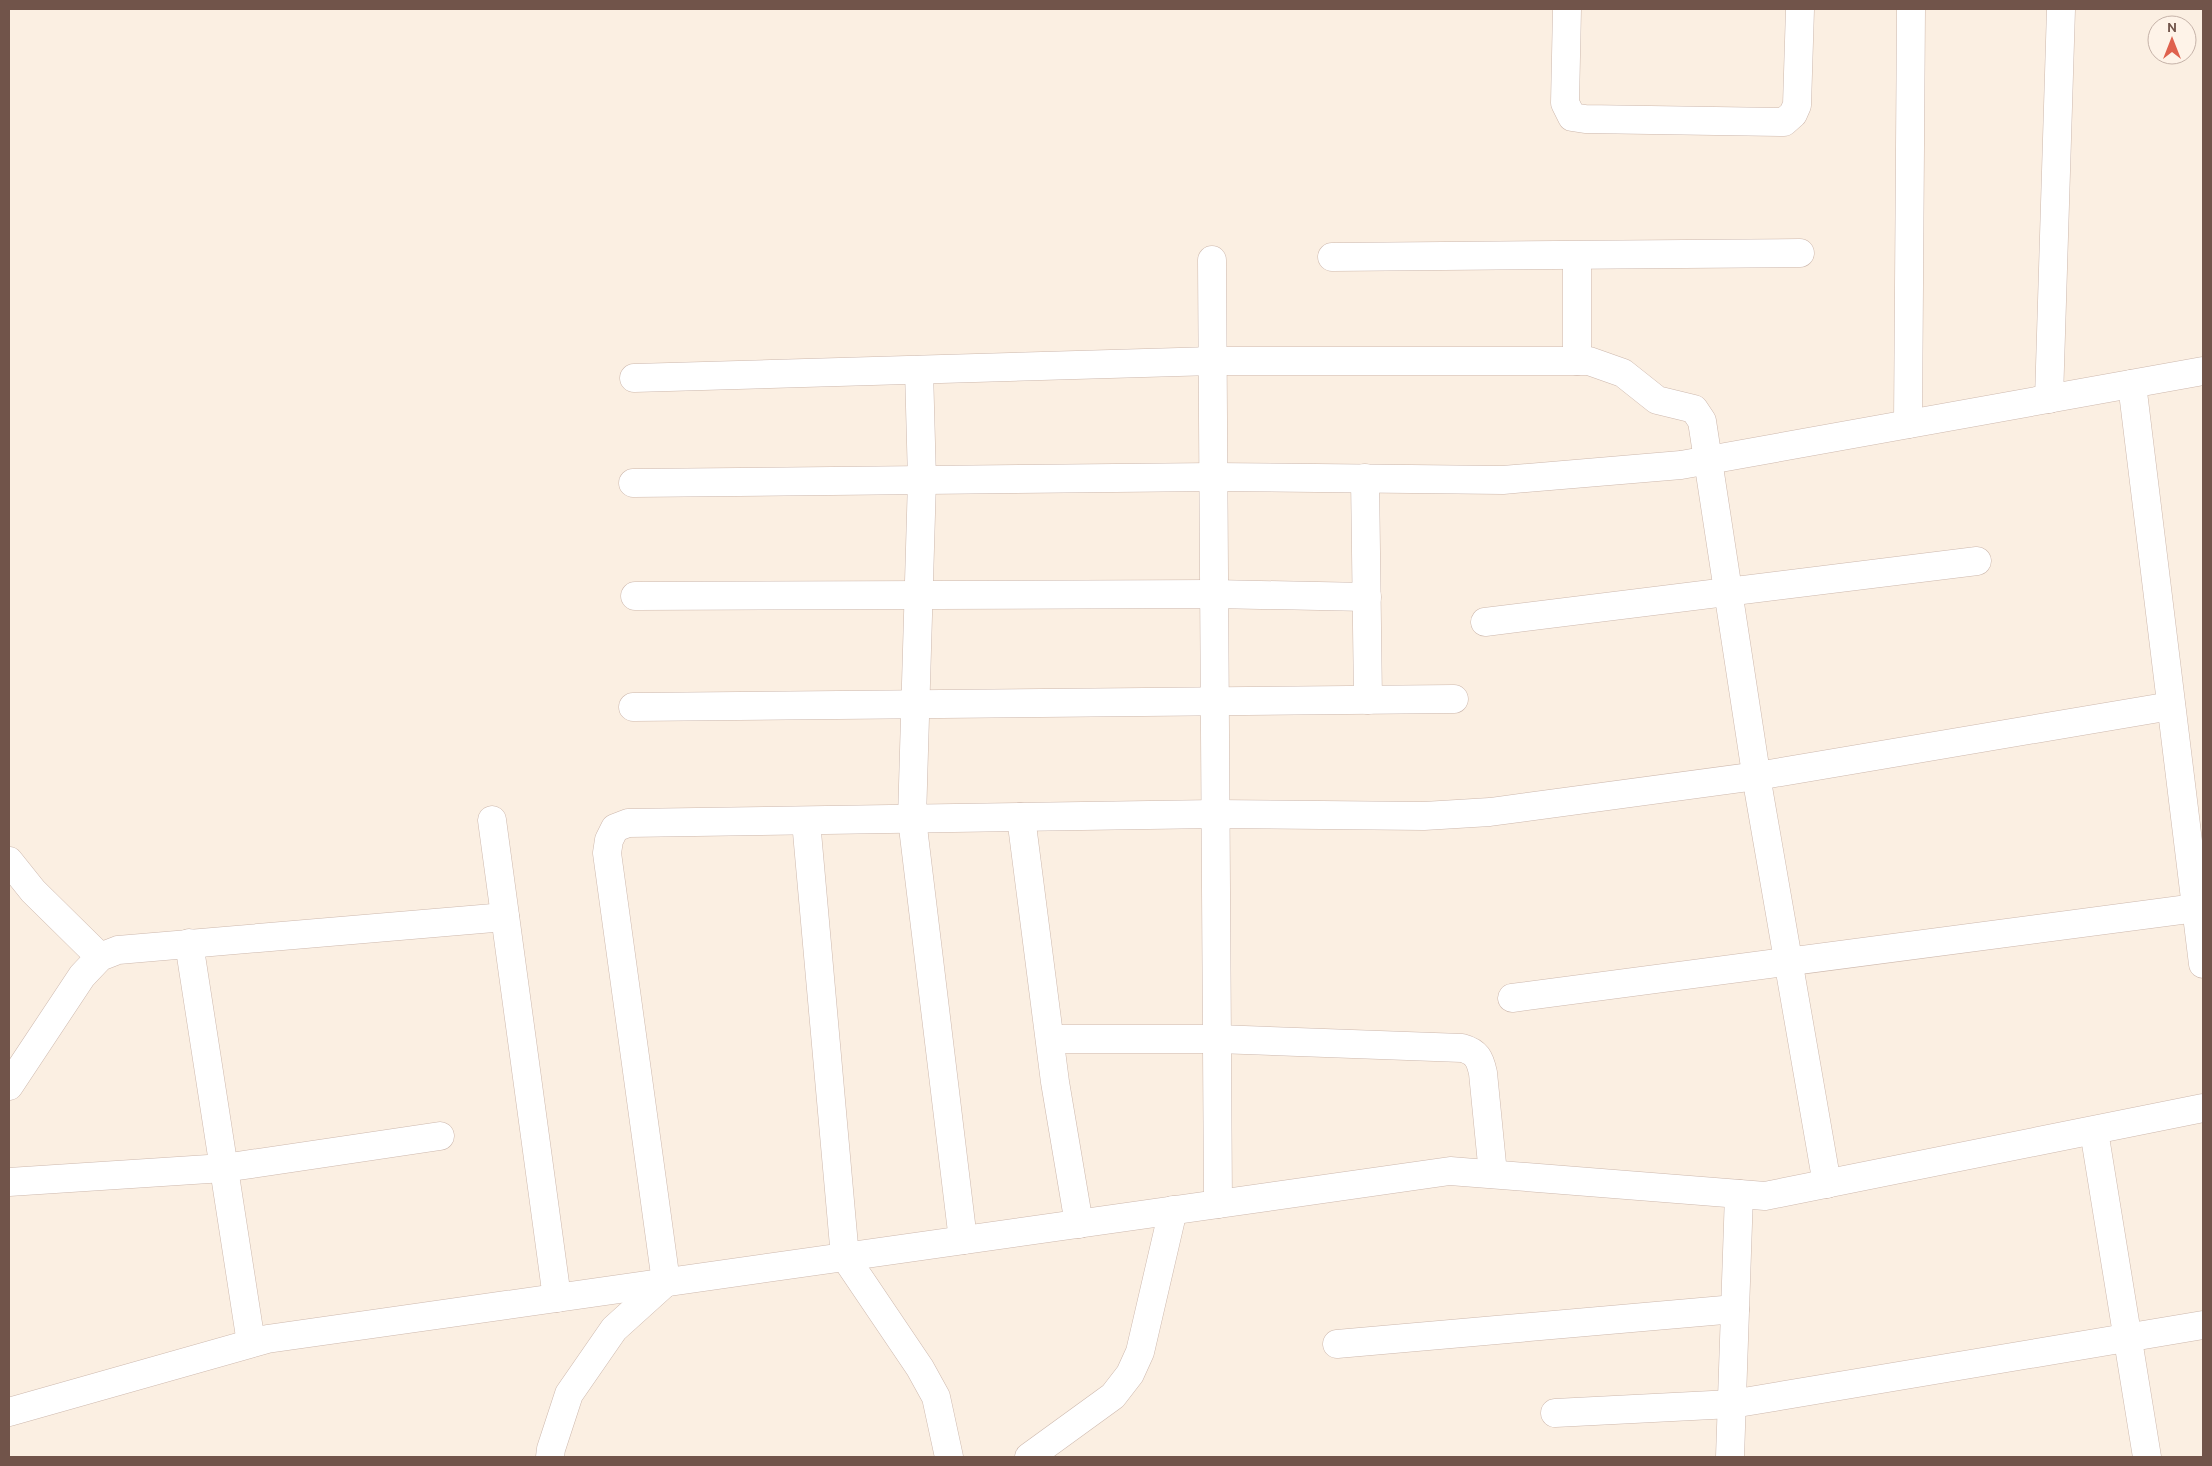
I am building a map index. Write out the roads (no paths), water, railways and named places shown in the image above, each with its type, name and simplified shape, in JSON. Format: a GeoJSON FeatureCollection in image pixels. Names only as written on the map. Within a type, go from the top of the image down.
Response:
{"type":"FeatureCollection","features":[{"type":"Feature","properties":{"kind":"street"},"geometry":{"type":"LineString","coordinates":[[1567,9],[1565,103],[1572,117],[1784,122],[1793,114],[1797,105],[1800,9]]}},
{"type":"Feature","properties":{"kind":"street"},"geometry":{"type":"LineString","coordinates":[[1908,424],[1911,9]]}},
{"type":"Feature","properties":{"kind":"street"},"geometry":{"type":"LineString","coordinates":[[2049,399],[2060,9]]}},
{"type":"Feature","properties":{"kind":"street"},"geometry":{"type":"LineString","coordinates":[[1332,257],[1800,254]]}},
{"type":"Feature","properties":{"kind":"street"},"geometry":{"type":"LineString","coordinates":[[1577,256],[1577,361]]}},
{"type":"Feature","properties":{"kind":"street"},"geometry":{"type":"LineString","coordinates":[[1212,260],[1218,1204]]}},
{"type":"Feature","properties":{"kind":"street"},"geometry":{"type":"LineString","coordinates":[[634,378],[1213,361],[1589,361],[1623,373],[1657,400],[1694,409],[1702,421],[1727,593],[1826,1184]]}},
{"type":"Feature","properties":{"kind":"street"},"geometry":{"type":"LineString","coordinates":[[919,370],[922,480],[912,818],[963,1240]]}},
{"type":"Feature","properties":{"kind":"street"},"geometry":{"type":"LineString","coordinates":[[634,483],[1214,477],[1503,480],[1681,465],[1707,461],[2203,371]]}},
{"type":"Feature","properties":{"kind":"street"},"geometry":{"type":"LineString","coordinates":[[2132,384],[2203,964]]}},
{"type":"Feature","properties":{"kind":"street"},"geometry":{"type":"LineString","coordinates":[[1366,478],[1368,700]]}},
{"type":"Feature","properties":{"kind":"street"},"geometry":{"type":"LineString","coordinates":[[1485,622],[1977,561]]}},
{"type":"Feature","properties":{"kind":"street"},"geometry":{"type":"LineString","coordinates":[[635,596],[1214,594],[1367,597]]}},
{"type":"Feature","properties":{"kind":"street"},"geometry":{"type":"LineString","coordinates":[[634,707],[1215,703],[1454,698]]}},
{"type":"Feature","properties":{"kind":"street"},"geometry":{"type":"LineString","coordinates":[[666,1282],[607,853],[609,840],[615,828],[628,823],[1215,814],[1424,816],[1490,812],[1757,776],[2171,706]]}},
{"type":"Feature","properties":{"kind":"street"},"geometry":{"type":"LineString","coordinates":[[1021,817],[1050,1039],[1079,1224]]}},
{"type":"Feature","properties":{"kind":"street"},"geometry":{"type":"LineString","coordinates":[[492,820],[556,1298]]}},
{"type":"Feature","properties":{"kind":"street"},"geometry":{"type":"LineString","coordinates":[[806,821],[845,1257],[920,1368],[936,1397],[949,1457]]}},
{"type":"Feature","properties":{"kind":"street"},"geometry":{"type":"LineString","coordinates":[[9,861],[32,891],[100,957]]}},
{"type":"Feature","properties":{"kind":"street"},"geometry":{"type":"LineString","coordinates":[[1512,998],[2196,908]]}},
{"type":"Feature","properties":{"kind":"street"},"geometry":{"type":"LineString","coordinates":[[9,1086],[82,976],[100,957],[118,950],[505,917]]}},
{"type":"Feature","properties":{"kind":"street"},"geometry":{"type":"LineString","coordinates":[[189,943],[251,1343]]}},
{"type":"Feature","properties":{"kind":"street"},"geometry":{"type":"LineString","coordinates":[[1050,1039],[1217,1039],[1462,1048],[1472,1051],[1481,1059],[1493,1174]]}},
{"type":"Feature","properties":{"kind":"street"},"geometry":{"type":"LineString","coordinates":[[9,1412],[266,1339],[1450,1171],[1765,1196],[2203,1108]]}},
{"type":"Feature","properties":{"kind":"street"},"geometry":{"type":"LineString","coordinates":[[2094,1131],[2147,1457]]}},
{"type":"Feature","properties":{"kind":"street"},"geometry":{"type":"LineString","coordinates":[[9,1182],[224,1168],[440,1136]]}},
{"type":"Feature","properties":{"kind":"street"},"geometry":{"type":"LineString","coordinates":[[1730,1457],[1739,1194]]}},
{"type":"Feature","properties":{"kind":"street"},"geometry":{"type":"LineString","coordinates":[[1030,1457],[1113,1396],[1130,1374],[1140,1352],[1173,1210]]}},
{"type":"Feature","properties":{"kind":"street"},"geometry":{"type":"LineString","coordinates":[[550,1457],[569,1394],[614,1330],[666,1282]]}},
{"type":"Feature","properties":{"kind":"street"},"geometry":{"type":"LineString","coordinates":[[1338,1344],[1735,1309]]}},
{"type":"Feature","properties":{"kind":"street"},"geometry":{"type":"LineString","coordinates":[[1555,1413],[1732,1404],[2203,1326]]}}]}
